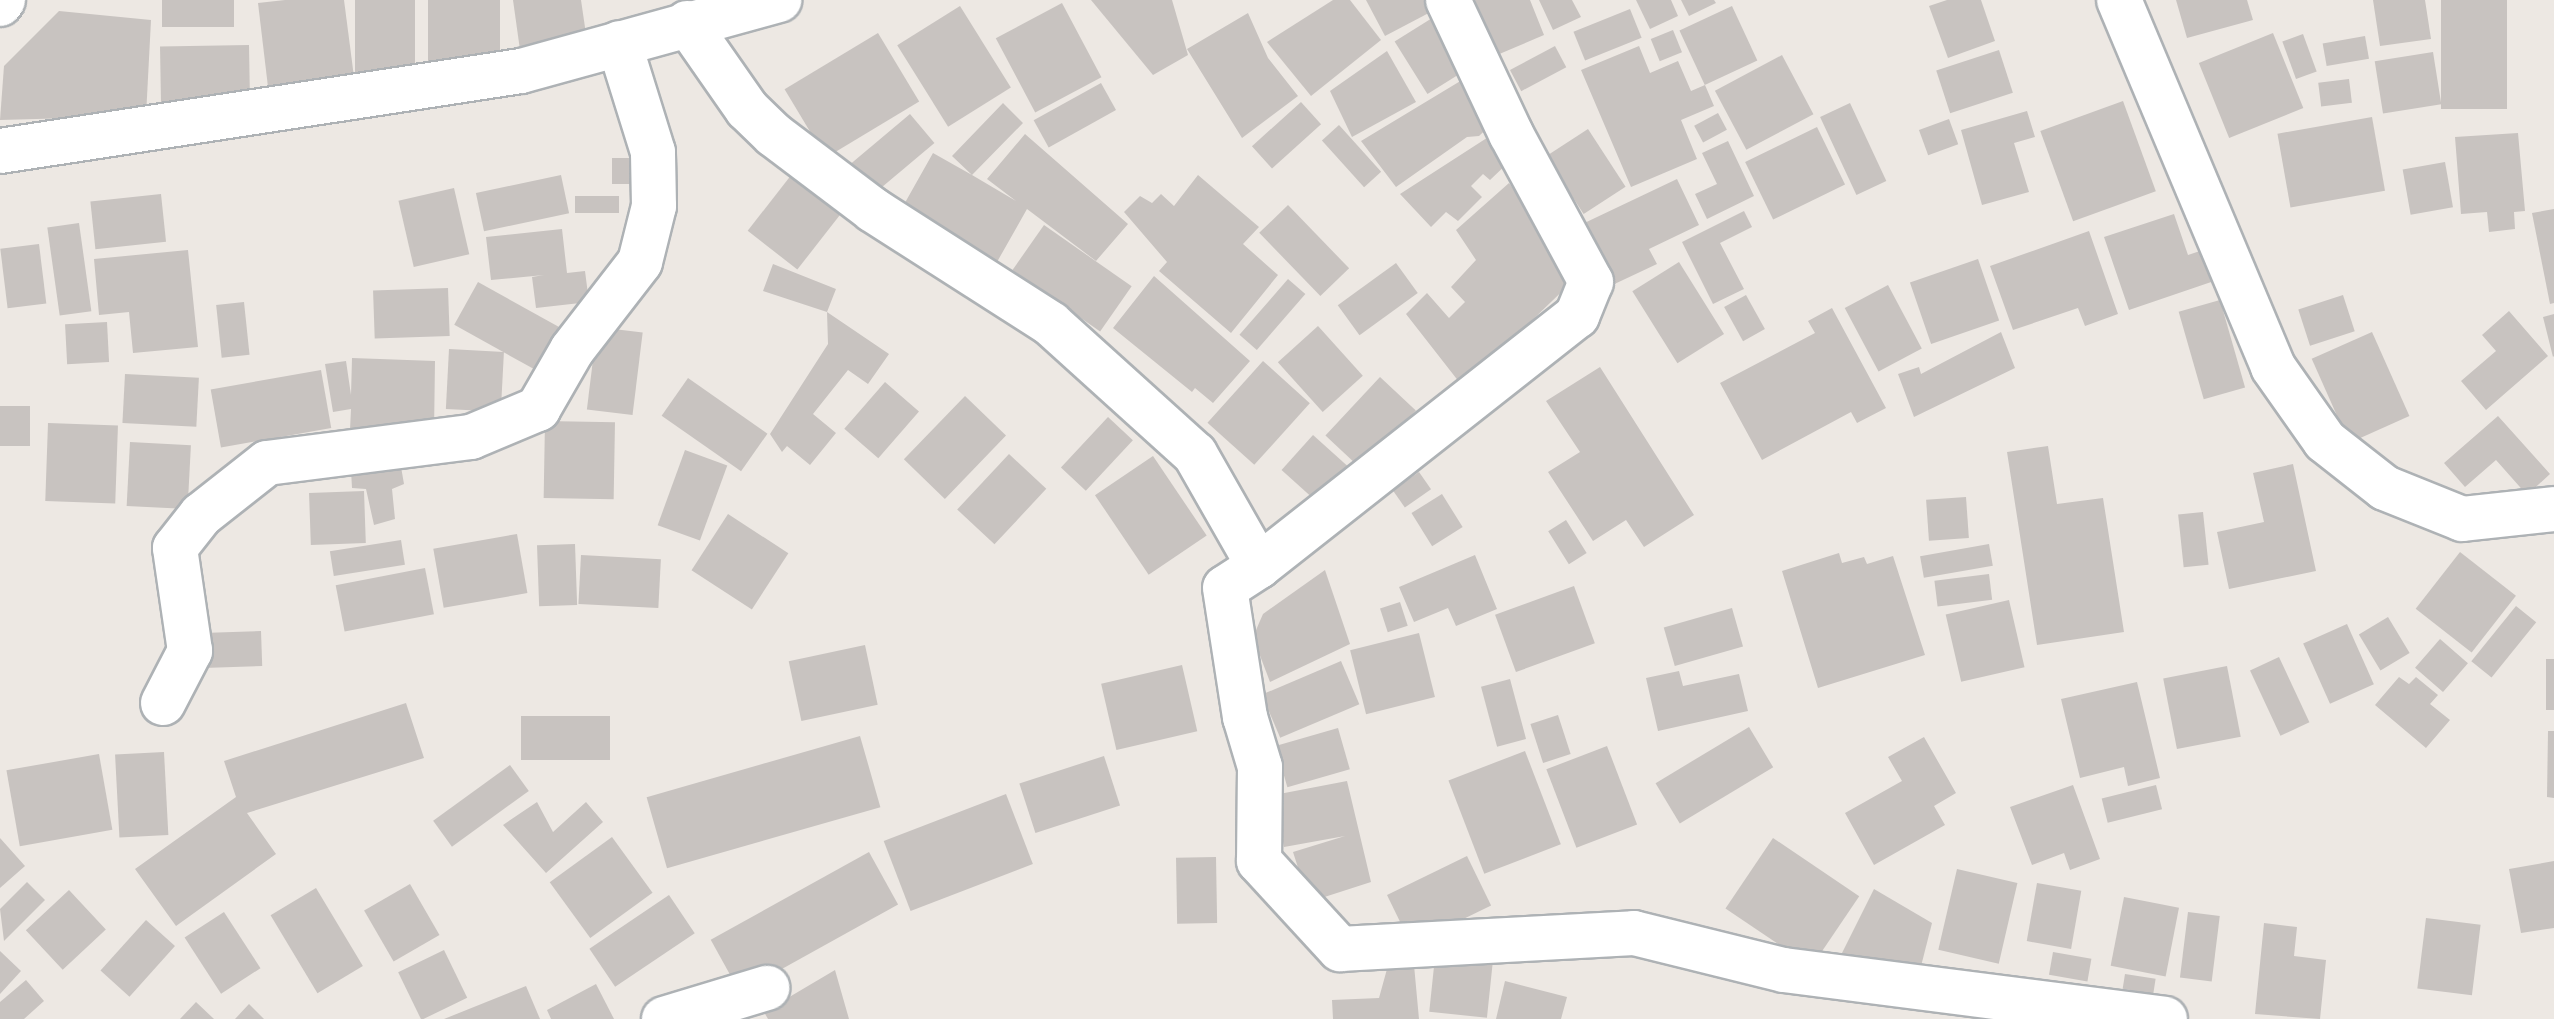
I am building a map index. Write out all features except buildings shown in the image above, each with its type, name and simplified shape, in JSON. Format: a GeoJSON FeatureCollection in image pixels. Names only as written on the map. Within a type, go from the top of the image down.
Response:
{"type":"FeatureCollection","features":[{"type":"Feature","properties":{"kind":"street"},"geometry":{"type":"LineString","coordinates":[[0,151],[521,71],[779,0]]}},
{"type":"Feature","properties":{"kind":"street"},"geometry":{"type":"LineString","coordinates":[[1448,0],[1511,134],[1591,282],[1577,316],[1259,566],[1225,588],[1245,717],[1260,767],[1259,861],[1340,949],[1634,933],[1784,970],[2165,1019]]}},
{"type":"Feature","properties":{"kind":"street"},"geometry":{"type":"LineString","coordinates":[[2119,0],[2266,353],[2325,441],[2385,488],[2462,519],[2554,509]]}},
{"type":"Feature","properties":{"kind":"street"},"geometry":{"type":"LineString","coordinates":[[687,23],[747,109],[774,135],[873,210],[1051,324],[1108,370],[1195,454],[1259,566]]}},
{"type":"Feature","properties":{"kind":"street"},"geometry":{"type":"LineString","coordinates":[[163,703],[190,651],[175,548],[201,515],[267,463],[471,437],[538,409],[572,350],[640,262],[654,206],[653,152],[619,43]]}},
{"type":"Feature","properties":{"kind":"street"},"geometry":{"type":"LineString","coordinates":[[664,1019],[767,988]]}}]}
